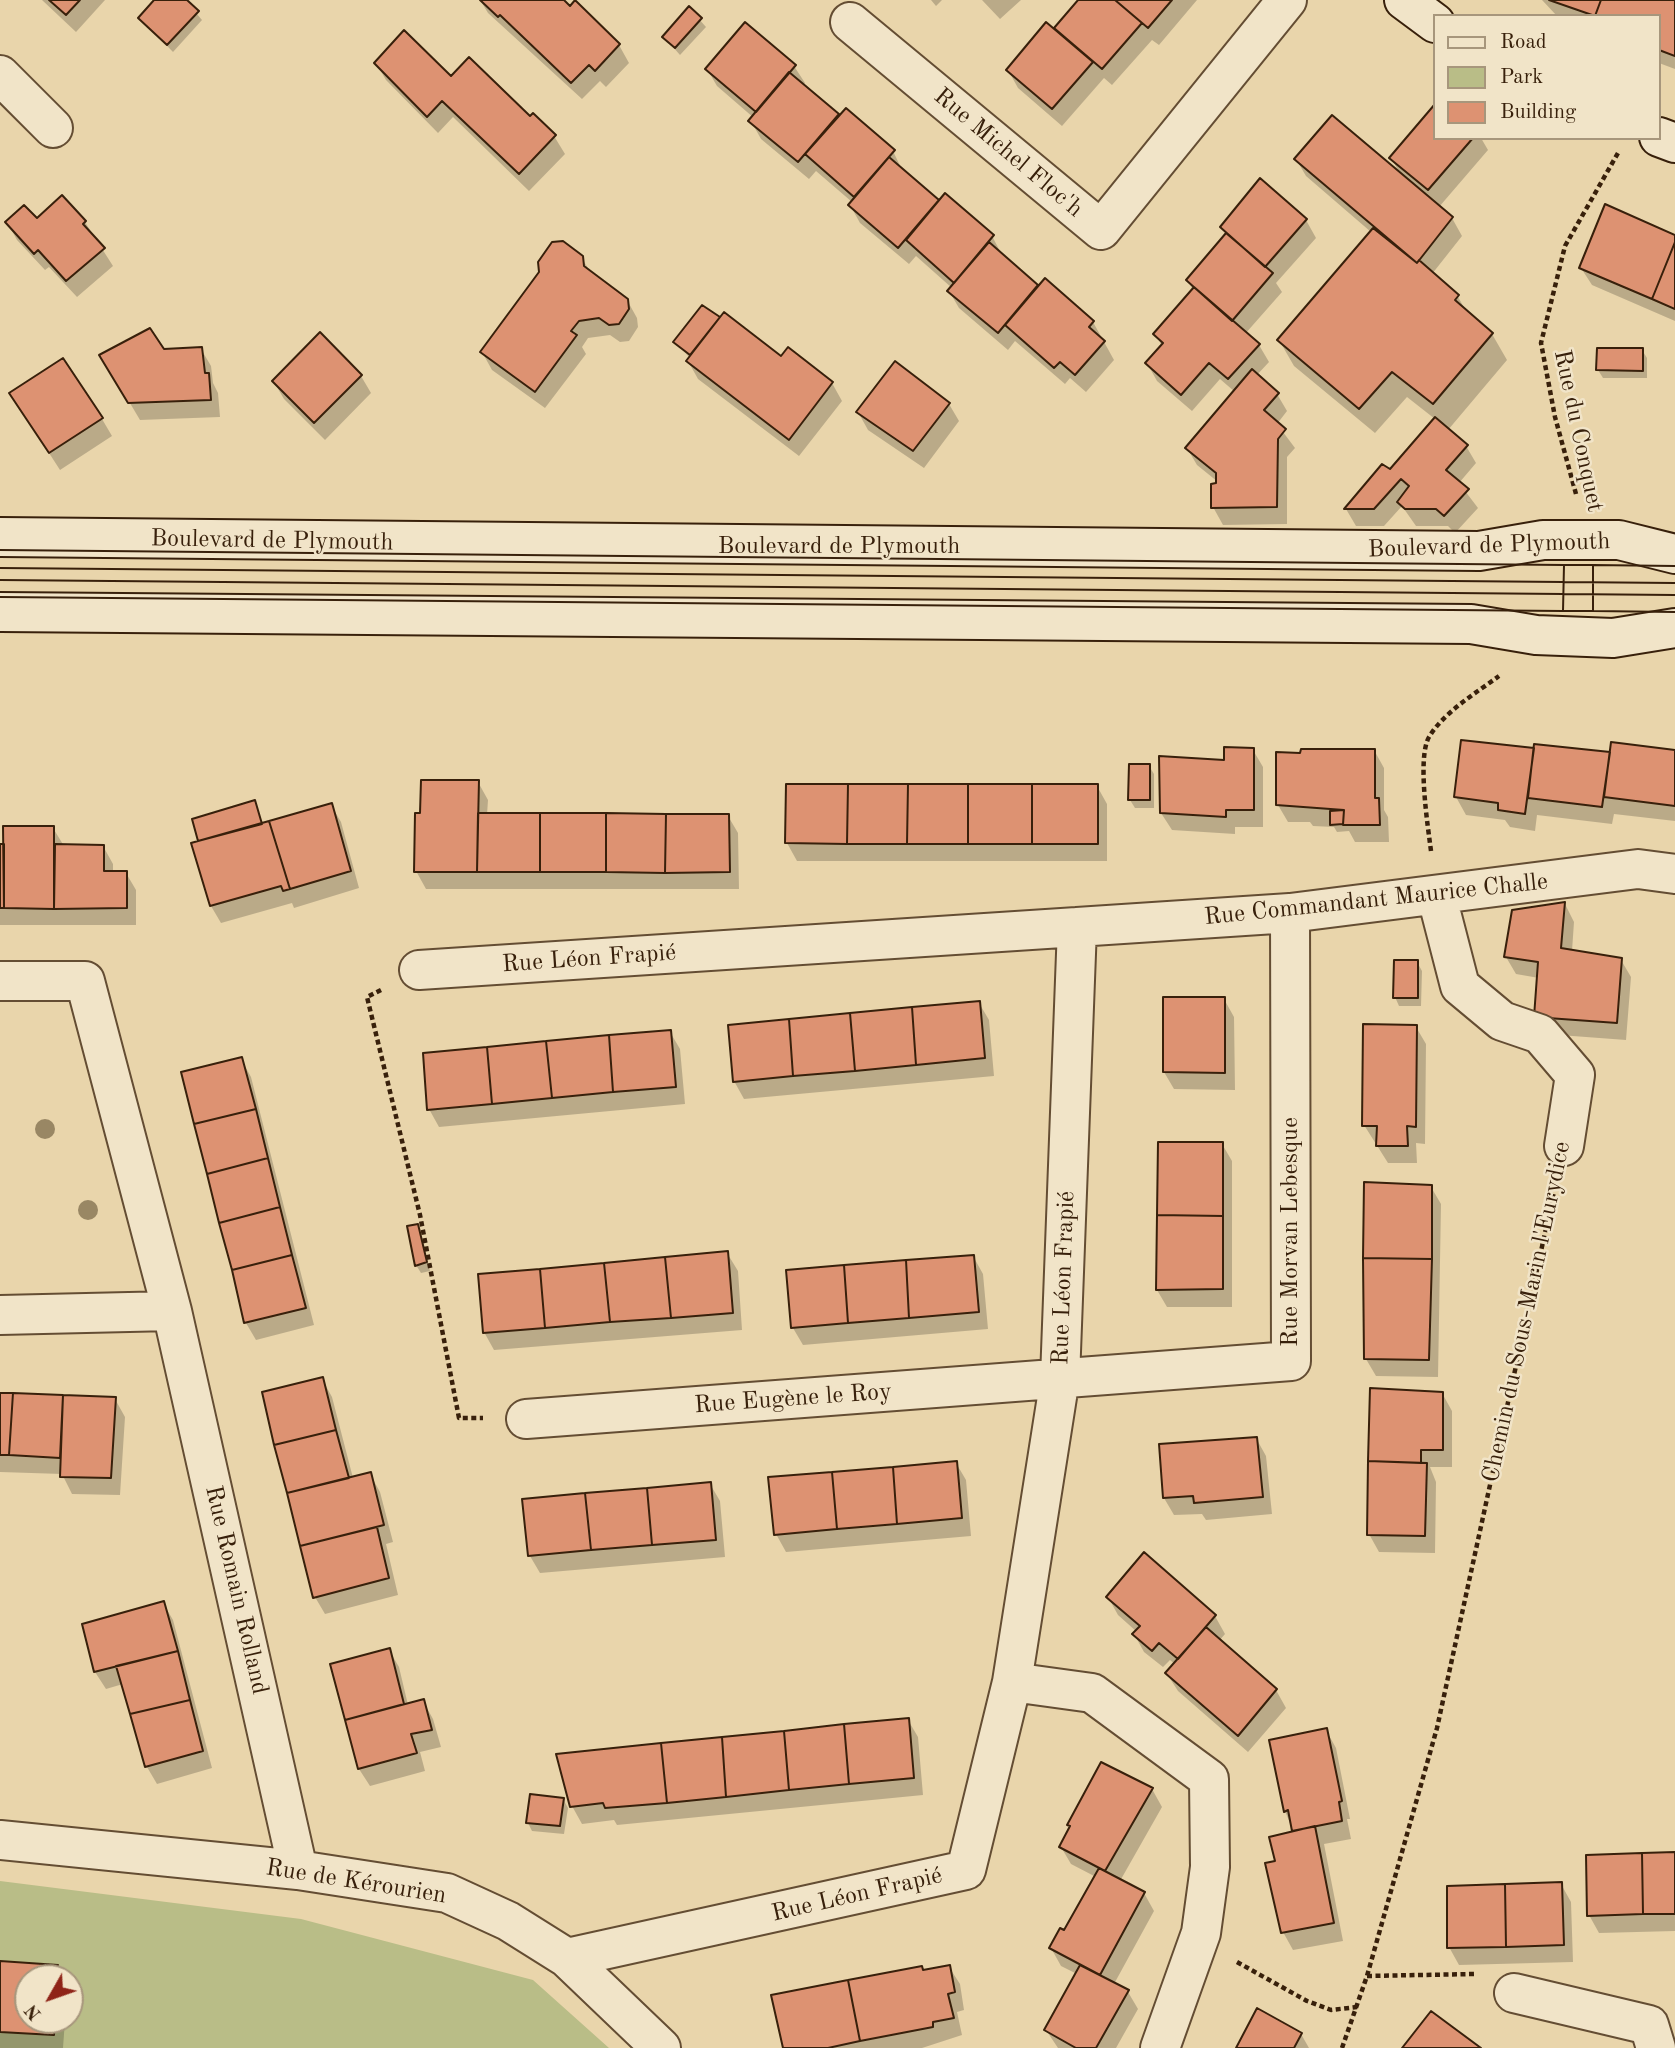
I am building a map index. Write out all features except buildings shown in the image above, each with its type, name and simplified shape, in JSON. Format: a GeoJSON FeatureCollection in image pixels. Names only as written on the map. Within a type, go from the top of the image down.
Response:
{"type":"FeatureCollection","features":[{"type":"Feature","properties":{"kind":"street","name":"Rue Michel Floc'h"},"geometry":{"type":"LineString","coordinates":[[850,22],[1101,230],[1287,0]]}},
{"type":"Feature","properties":{"kind":"street"},"geometry":{"type":"LineString","coordinates":[[1404,0],[1434,22]]}},
{"type":"Feature","properties":{"kind":"street"},"geometry":{"type":"LineString","coordinates":[[0,75],[53,128]]}},
{"type":"Feature","properties":{"kind":"street","name":"Boulevard de Plymouth"},"geometry":{"type":"LineString","coordinates":[[0,537],[1479,551],[1542,540],[1619,540],[1675,554]]}},
{"type":"Feature","properties":{"kind":"street"},"geometry":{"type":"LineString","coordinates":[[0,612],[1471,624],[1536,635],[1613,638],[1675,628]]}},
{"type":"Feature","properties":{"kind":"street","name":"Rue Commandant Maurice Challe"},"geometry":{"type":"LineString","coordinates":[[1077,927],[1290,914],[1637,870],[1675,874]]}},
{"type":"Feature","properties":{"kind":"street","name":"Chemin du Sous-Marin l'Eurydice"},"geometry":{"type":"LineString","coordinates":[[1437,897],[1460,986],[1502,1021],[1540,1034],[1575,1075],[1564,1146]]}},
{"type":"Feature","properties":{"kind":"street","name":"Rue Morvan Lebesque"},"geometry":{"type":"LineString","coordinates":[[1060,1378],[1291,1361],[1290,914]]}},
{"type":"Feature","properties":{"kind":"street","name":"Rue Léon Frapié"},"geometry":{"type":"LineString","coordinates":[[419,970],[1077,927],[1060,1378],[1012,1682],[966,1870],[567,1958]]}},
{"type":"Feature","properties":{"kind":"street","name":"Rue Romain Rolland"},"geometry":{"type":"LineString","coordinates":[[0,981],[85,981],[173,1311],[298,1870]]}},
{"type":"Feature","properties":{"kind":"street"},"geometry":{"type":"LineString","coordinates":[[0,1315],[173,1311]]}},
{"type":"Feature","properties":{"kind":"street","name":"Rue Eugène le Roy"},"geometry":{"type":"LineString","coordinates":[[526,1419],[1060,1378]]}},
{"type":"Feature","properties":{"kind":"street"},"geometry":{"type":"LineString","coordinates":[[1012,1682],[1092,1693],[1209,1779],[1210,1867],[1201,1933],[1160,2048]]}},
{"type":"Feature","properties":{"kind":"street","name":"Rue de Kérourien"},"geometry":{"type":"LineString","coordinates":[[0,1840],[298,1870],[447,1893],[508,1921],[567,1958],[661,2048]]}},
{"type":"Feature","properties":{"kind":"street"},"geometry":{"type":"LineString","coordinates":[[1514,1993],[1649,2025],[1656,2048]]}},
{"type":"Feature","properties":{"kind":"path","name":"Rue du Conquet"},"geometry":{"type":"LineString","coordinates":[[1580,540],[1580,512],[1555,417],[1541,342],[1565,246],[1620,149]]}},
{"type":"Feature","properties":{"kind":"path"},"geometry":{"type":"LineString","coordinates":[[1437,897],[1424,789],[1428,739],[1454,711],[1506,669]]}},
{"type":"Feature","properties":{"kind":"path"},"geometry":{"type":"LineString","coordinates":[[419,970],[367,997],[420,1215],[460,1418],[526,1419]]}},
{"type":"Feature","properties":{"kind":"path","name":"Chemin du Sous-Marin l'Eurydice"},"geometry":{"type":"LineString","coordinates":[[1342,2048],[1367,1976],[1437,1728],[1564,1146]]}},
{"type":"Feature","properties":{"kind":"path"},"geometry":{"type":"LineString","coordinates":[[1201,1933],[1238,1962],[1307,2001],[1331,2010],[1357,2007]]}},
{"type":"Feature","properties":{"kind":"path"},"geometry":{"type":"LineString","coordinates":[[1367,1976],[1487,1974],[1514,1993]]}},
{"type":"Feature","properties":{"kind":"green space"},"geometry":{"type":"Polygon","coordinates":[[[0,1881],[301,1919],[533,1980],[609,2048],[0,2048],[0,1881]]]}},
{"type":"Feature","properties":{"kind":"tram line"},"geometry":{"type":"LineString","coordinates":[[0,550],[1564,565],[1563,611],[0,597]]}},
{"type":"Feature","properties":{"kind":"tram line"},"geometry":{"type":"LineString","coordinates":[[1564,565],[1593,565],[1593,611],[1563,611],[1564,565]]}},
{"type":"Feature","properties":{"kind":"tram line"},"geometry":{"type":"LineString","coordinates":[[1675,566],[1593,565],[1593,611],[1675,612]]}},
{"type":"Feature","properties":{"kind":"tram line"},"geometry":{"type":"LineString","coordinates":[[0,568],[1675,583]]}},
{"type":"Feature","properties":{"kind":"tram line"},"geometry":{"type":"LineString","coordinates":[[0,580],[1675,595]]}}]}
